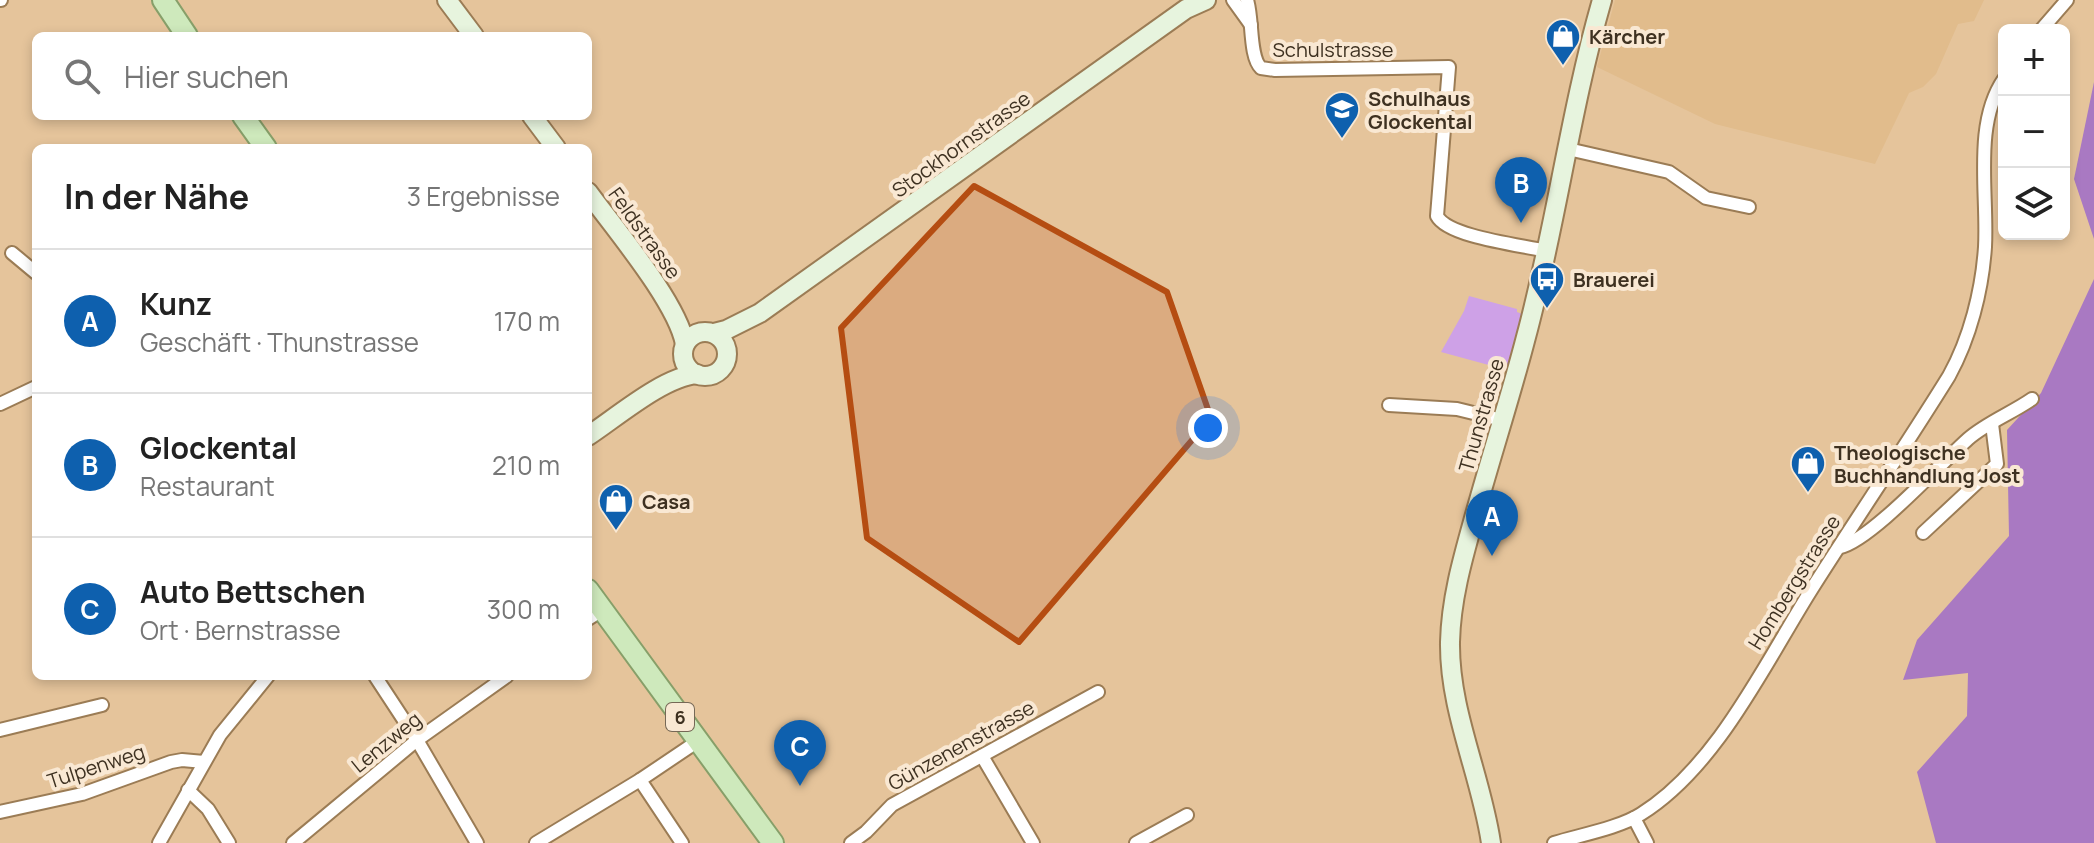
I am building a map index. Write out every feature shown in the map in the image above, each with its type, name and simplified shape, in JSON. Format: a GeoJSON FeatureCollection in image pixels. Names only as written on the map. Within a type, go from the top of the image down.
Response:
{"type":"FeatureCollection","features":[{"type":"Feature","properties":{"kind":"main road"},"geometry":{"type":"LineString","coordinates":[[163,0],[184,32]]}},
{"type":"Feature","properties":{"kind":"main road"},"geometry":{"type":"LineString","coordinates":[[447,0],[471,32]]}},
{"type":"Feature","properties":{"kind":"main road","name":"Stockhornstrasse"},"geometry":{"type":"LineString","coordinates":[[709,332],[726,330],[760,313],[1190,4],[1206,0]]}},
{"type":"Feature","properties":{"kind":"main road","name":"Thunstrasse"},"geometry":{"type":"LineString","coordinates":[[1491,843],[1481,791],[1457,705],[1450,640],[1456,588],[1526,338],[1602,0]]}},
{"type":"Feature","properties":{"kind":"main road"},"geometry":{"type":"LineString","coordinates":[[246,120],[263,144]]}},
{"type":"Feature","properties":{"kind":"main road"},"geometry":{"type":"LineString","coordinates":[[535,120],[553,144]]}},
{"type":"Feature","properties":{"kind":"main road","name":"Feldstrasse"},"geometry":{"type":"LineString","coordinates":[[592,198],[665,300],[682,333],[684,350]]}},
{"type":"Feature","properties":{"kind":"main road","name":"Feldstrasse"},"geometry":{"type":"LineString","coordinates":[[665,300],[709,332]]}},
{"type":"Feature","properties":{"kind":"main road","name":"Stockhornstrasse"},"geometry":{"type":"LineString","coordinates":[[727,353],[760,313]]}},
{"type":"Feature","properties":{"kind":"main road"},"geometry":{"type":"LineString","coordinates":[[654,390],[693,335],[709,332],[723,341],[726,361],[717,372],[704,376],[687,367],[684,350]]}},
{"type":"Feature","properties":{"kind":"main road"},"geometry":{"type":"LineString","coordinates":[[592,433],[654,390],[697,374]]}},
{"type":"Feature","properties":{"kind":"main road","name":"6"},"geometry":{"type":"LineString","coordinates":[[595,614],[698,741],[773,843]]}},
{"type":"Feature","properties":{"kind":"street","name":"Schulstrasse"},"geometry":{"type":"LineString","coordinates":[[1233,0],[1253,28]]}},
{"type":"Feature","properties":{"kind":"street","name":"Schulstrasse"},"geometry":{"type":"LineString","coordinates":[[1247,0],[1256,64],[1267,70],[1449,67],[1439,221],[1453,231],[1546,251]]}},
{"type":"Feature","properties":{"kind":"street"},"geometry":{"type":"LineString","coordinates":[[2046,24],[2067,0]]}},
{"type":"Feature","properties":{"kind":"street","name":"Hombergstrasse"},"geometry":{"type":"LineString","coordinates":[[1554,843],[1634,818],[1671,791],[1724,729],[1941,389],[1962,350],[1983,268],[1987,117],[1998,89]]}},
{"type":"Feature","properties":{"kind":"street"},"geometry":{"type":"LineString","coordinates":[[1568,149],[1669,172],[1706,198],[1749,207]]}},
{"type":"Feature","properties":{"kind":"street"},"geometry":{"type":"LineString","coordinates":[[12,253],[32,268]]}},
{"type":"Feature","properties":{"kind":"street"},"geometry":{"type":"LineString","coordinates":[[0,404],[32,389]]}},
{"type":"Feature","properties":{"kind":"street"},"geometry":{"type":"LineString","coordinates":[[1840,547],[1858,539],[1924,483],[1969,437],[2032,399]]}},
{"type":"Feature","properties":{"kind":"street"},"geometry":{"type":"LineString","coordinates":[[1389,405],[1457,409],[1502,420]]}},
{"type":"Feature","properties":{"kind":"street"},"geometry":{"type":"LineString","coordinates":[[1923,533],[1997,464],[1992,424]]}},
{"type":"Feature","properties":{"kind":"street"},"geometry":{"type":"LineString","coordinates":[[159,843],[220,735],[265,680]]}},
{"type":"Feature","properties":{"kind":"street"},"geometry":{"type":"LineString","coordinates":[[378,680],[477,843]]}},
{"type":"Feature","properties":{"kind":"street","name":"Lenzweg"},"geometry":{"type":"LineString","coordinates":[[293,843],[417,740],[501,680]]}},
{"type":"Feature","properties":{"kind":"street","name":"Günzenenstrasse"},"geometry":{"type":"LineString","coordinates":[[851,843],[892,805],[1098,692]]}},
{"type":"Feature","properties":{"kind":"street"},"geometry":{"type":"LineString","coordinates":[[0,730],[102,705]]}},
{"type":"Feature","properties":{"kind":"street"},"geometry":{"type":"LineString","coordinates":[[536,843],[698,741]]}},
{"type":"Feature","properties":{"kind":"street"},"geometry":{"type":"LineString","coordinates":[[982,756],[1033,843]]}},
{"type":"Feature","properties":{"kind":"street","name":"Tulpenweg"},"geometry":{"type":"LineString","coordinates":[[0,812],[82,794],[171,762],[204,762]]}},
{"type":"Feature","properties":{"kind":"street"},"geometry":{"type":"LineString","coordinates":[[640,780],[682,843]]}},
{"type":"Feature","properties":{"kind":"street"},"geometry":{"type":"LineString","coordinates":[[188,790],[208,809],[229,843]]}},
{"type":"Feature","properties":{"kind":"street"},"geometry":{"type":"LineString","coordinates":[[1136,843],[1187,815]]}},
{"type":"Feature","properties":{"kind":"street"},"geometry":{"type":"LineString","coordinates":[[1634,818],[1647,843]]}},
{"type":"Feature","properties":{"kind":"highlighted area"},"geometry":{"type":"Polygon","coordinates":[[[974,186],[1167,292],[1211,418],[1019,642],[867,538],[841,328],[974,186]]]}},
{"type":"Feature","properties":{"kind":"shaded area"},"geometry":{"type":"Polygon","coordinates":[[[1615,0],[1984,0],[1974,21],[1958,24],[1936,74],[1923,87],[1909,93],[1875,164],[1715,124],[1597,67],[1615,0]]]}},
{"type":"Feature","properties":{"kind":"shaded area"},"geometry":{"type":"Polygon","coordinates":[[[2094,82],[2094,239],[2074,179],[2094,82]]]}},
{"type":"Feature","properties":{"kind":"shaded area"},"geometry":{"type":"Polygon","coordinates":[[[2094,279],[2094,843],[1936,843],[1917,772],[1967,716],[1968,673],[1903,680],[1917,640],[2009,536],[2007,430],[2041,393],[2094,279]]]}},
{"type":"Feature","properties":{"kind":"shaded area"},"geometry":{"type":"Polygon","coordinates":[[[1469,296],[1517,309],[1522,314],[1507,370],[1441,352],[1469,296]]]}},
{"type":"Feature","properties":{"kind":"place","name":"Kärcher"},"geometry":{"type":"Point","coordinates":[1563,67]}},
{"type":"Feature","properties":{"kind":"place","name":"Schulhaus Glockental"},"geometry":{"type":"Point","coordinates":[1342,140]}},
{"type":"Feature","properties":{"kind":"place","name":"Glockental"},"geometry":{"type":"Point","coordinates":[1521,223]}},
{"type":"Feature","properties":{"kind":"place","name":"Brauerei"},"geometry":{"type":"Point","coordinates":[1547,310]}},
{"type":"Feature","properties":{"kind":"place","name":"Theologische Buchhandlung Jost"},"geometry":{"type":"Point","coordinates":[1808,494]}},
{"type":"Feature","properties":{"kind":"place","name":"Casa"},"geometry":{"type":"Point","coordinates":[616,532]}},
{"type":"Feature","properties":{"kind":"place","name":"Kunz"},"geometry":{"type":"Point","coordinates":[1492,556]}},
{"type":"Feature","properties":{"kind":"place","name":"Auto Bettschen"},"geometry":{"type":"Point","coordinates":[800,786]}}]}
